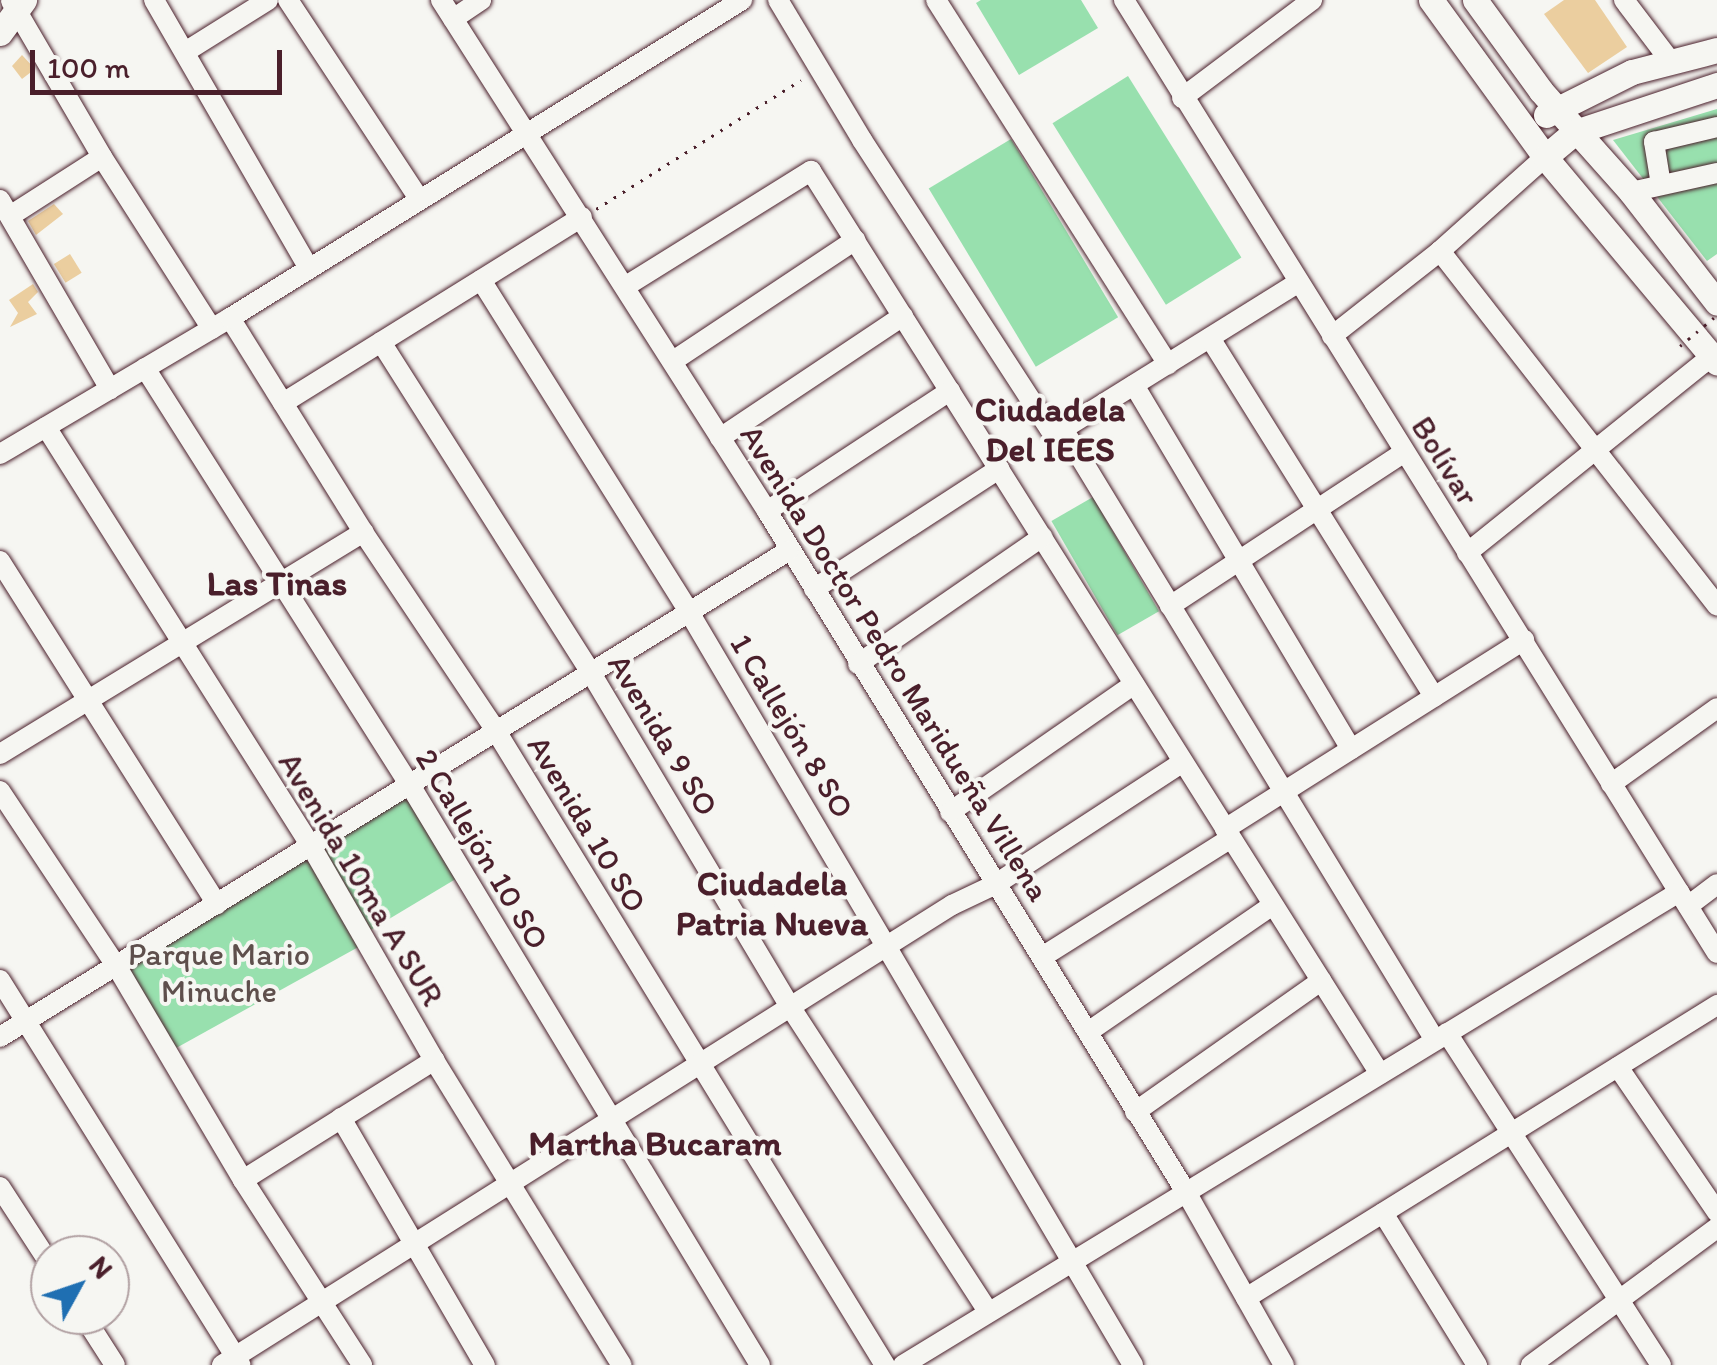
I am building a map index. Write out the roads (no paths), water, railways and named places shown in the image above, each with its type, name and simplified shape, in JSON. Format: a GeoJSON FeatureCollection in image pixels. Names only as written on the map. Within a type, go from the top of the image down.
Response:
{"type":"FeatureCollection","features":[{"type":"Feature","properties":{"kind":"main road"},"geometry":{"type":"LineString","coordinates":[[1431,0],[1545,157],[1714,360]]}},
{"type":"Feature","properties":{"kind":"main road"},"geometry":{"type":"LineString","coordinates":[[1475,0],[1555,108],[1631,192],[1717,303]]}},
{"type":"Feature","properties":{"kind":"main road"},"geometry":{"type":"LineString","coordinates":[[0,33],[17,3]]}},
{"type":"Feature","properties":{"kind":"main road"},"geometry":{"type":"LineString","coordinates":[[1526,129],[1555,108],[1632,72],[1717,50]]}},
{"type":"Feature","properties":{"kind":"main road"},"geometry":{"type":"LineString","coordinates":[[1545,157],[1575,132],[1716,89]]}},
{"type":"Feature","properties":{"kind":"street"},"geometry":{"type":"LineString","coordinates":[[154,0],[308,268]]}},
{"type":"Feature","properties":{"kind":"street"},"geometry":{"type":"LineString","coordinates":[[185,52],[268,0]]}},
{"type":"Feature","properties":{"kind":"street"},"geometry":{"type":"LineString","coordinates":[[288,0],[420,200]]}},
{"type":"Feature","properties":{"kind":"street","name":"Avenida Doctor Pedro Maridueña Villena"},"geometry":{"type":"LineString","coordinates":[[441,0],[767,511],[788,551],[1186,1192],[1284,1365]]}},
{"type":"Feature","properties":{"kind":"street"},"geometry":{"type":"LineString","coordinates":[[454,20],[481,0]]}},
{"type":"Feature","properties":{"kind":"street"},"geometry":{"type":"LineString","coordinates":[[0,454],[221,324],[742,0]]}},
{"type":"Feature","properties":{"kind":"street"},"geometry":{"type":"LineString","coordinates":[[778,0],[862,140],[1170,606],[1441,1037],[1512,1133],[1661,1365]]}},
{"type":"Feature","properties":{"kind":"street"},"geometry":{"type":"LineString","coordinates":[[936,0],[1168,364]]}},
{"type":"Feature","properties":{"kind":"street","name":"Bolívar"},"geometry":{"type":"LineString","coordinates":[[1124,0],[1717,953]]}},
{"type":"Feature","properties":{"kind":"street"},"geometry":{"type":"LineString","coordinates":[[1182,98],[1312,0]]}},
{"type":"Feature","properties":{"kind":"street"},"geometry":{"type":"LineString","coordinates":[[1624,0],[1671,62]]}},
{"type":"Feature","properties":{"kind":"street","name":"Avenida 10 SO"},"geometry":{"type":"LineString","coordinates":[[17,3],[102,157],[221,324],[283,403],[496,732],[884,1365]]}},
{"type":"Feature","properties":{"kind":"street"},"geometry":{"type":"LineString","coordinates":[[1661,185],[1654,142],[1717,127]]}},
{"type":"Feature","properties":{"kind":"street"},"geometry":{"type":"LineString","coordinates":[[102,157],[5,208],[110,389]]}},
{"type":"Feature","properties":{"kind":"street"},"geometry":{"type":"LineString","coordinates":[[1332,336],[1440,251],[1545,157]]}},
{"type":"Feature","properties":{"kind":"street"},"geometry":{"type":"LineString","coordinates":[[626,286],[812,171],[1380,1074]]}},
{"type":"Feature","properties":{"kind":"street"},"geometry":{"type":"LineString","coordinates":[[1631,192],[1717,173]]}},
{"type":"Feature","properties":{"kind":"street"},"geometry":{"type":"LineString","coordinates":[[283,403],[582,218]]}},
{"type":"Feature","properties":{"kind":"street"},"geometry":{"type":"LineString","coordinates":[[673,361],[855,240]]}},
{"type":"Feature","properties":{"kind":"street"},"geometry":{"type":"LineString","coordinates":[[1440,251],[1717,606]]}},
{"type":"Feature","properties":{"kind":"street","name":"1 Callejón 8 SO"},"geometry":{"type":"LineString","coordinates":[[481,280],[689,612],[1133,1365]]}},
{"type":"Feature","properties":{"kind":"street"},"geometry":{"type":"LineString","coordinates":[[1056,430],[1298,283]]}},
{"type":"Feature","properties":{"kind":"street"},"geometry":{"type":"LineString","coordinates":[[720,438],[903,316]]}},
{"type":"Feature","properties":{"kind":"street"},"geometry":{"type":"LineString","coordinates":[[1210,338],[1434,697]]}},
{"type":"Feature","properties":{"kind":"street","name":"Avenida 9 SO"},"geometry":{"type":"LineString","coordinates":[[380,342],[591,672],[791,1008],[988,1311]]}},
{"type":"Feature","properties":{"kind":"street"},"geometry":{"type":"LineString","coordinates":[[1468,553],[1714,360]]}},
{"type":"Feature","properties":{"kind":"street","name":"2 Callejón 10 SO"},"geometry":{"type":"LineString","coordinates":[[145,368],[277,583],[410,785],[760,1365]]}},
{"type":"Feature","properties":{"kind":"street"},"geometry":{"type":"LineString","coordinates":[[1134,385],[1351,749]]}},
{"type":"Feature","properties":{"kind":"street"},"geometry":{"type":"LineString","coordinates":[[767,511],[950,391]]}},
{"type":"Feature","properties":{"kind":"street","name":"Avenida 10ma A SUR"},"geometry":{"type":"LineString","coordinates":[[46,428],[178,644],[311,846],[434,1060],[622,1365]]}},
{"type":"Feature","properties":{"kind":"street"},"geometry":{"type":"LineString","coordinates":[[1170,606],[1404,452]]}},
{"type":"Feature","properties":{"kind":"street"},"geometry":{"type":"LineString","coordinates":[[814,589],[999,469]]}},
{"type":"Feature","properties":{"kind":"street"},"geometry":{"type":"LineString","coordinates":[[0,754],[363,532]]}},
{"type":"Feature","properties":{"kind":"street"},"geometry":{"type":"LineString","coordinates":[[858,664],[1042,538]]}},
{"type":"Feature","properties":{"kind":"street"},"geometry":{"type":"LineString","coordinates":[[0,1037],[788,551]]}},
{"type":"Feature","properties":{"kind":"street"},"geometry":{"type":"LineString","coordinates":[[0,561],[217,904]]}},
{"type":"Feature","properties":{"kind":"street"},"geometry":{"type":"LineString","coordinates":[[1042,957],[1284,792],[1524,640]]}},
{"type":"Feature","properties":{"kind":"street"},"geometry":{"type":"LineString","coordinates":[[950,812],[1134,684]]}},
{"type":"Feature","properties":{"kind":"street"},"geometry":{"type":"LineString","coordinates":[[1611,784],[1717,708]]}},
{"type":"Feature","properties":{"kind":"street"},"geometry":{"type":"LineString","coordinates":[[0,980],[233,1362],[1184,762]]}},
{"type":"Feature","properties":{"kind":"street"},"geometry":{"type":"LineString","coordinates":[[0,791],[117,967],[243,1180],[362,1365]]}},
{"type":"Feature","properties":{"kind":"street"},"geometry":{"type":"LineString","coordinates":[[903,1365],[1441,1037],[1683,899],[1717,884]]}},
{"type":"Feature","properties":{"kind":"street"},"geometry":{"type":"LineString","coordinates":[[1088,1032],[1273,905]]}},
{"type":"Feature","properties":{"kind":"street"},"geometry":{"type":"LineString","coordinates":[[1135,1112],[1322,981]]}},
{"type":"Feature","properties":{"kind":"street"},"geometry":{"type":"LineString","coordinates":[[1246,1298],[1717,1005]]}},
{"type":"Feature","properties":{"kind":"street"},"geometry":{"type":"LineString","coordinates":[[243,1180],[434,1060]]}},
{"type":"Feature","properties":{"kind":"street"},"geometry":{"type":"LineString","coordinates":[[1618,1067],[1717,1212]]}},
{"type":"Feature","properties":{"kind":"street"},"geometry":{"type":"LineString","coordinates":[[341,1118],[485,1365]]}},
{"type":"Feature","properties":{"kind":"street"},"geometry":{"type":"LineString","coordinates":[[0,1187],[31,1235]]}},
{"type":"Feature","properties":{"kind":"street"},"geometry":{"type":"LineString","coordinates":[[1383,1213],[1478,1365]]}},
{"type":"Feature","properties":{"kind":"street"},"geometry":{"type":"LineString","coordinates":[[1531,1365],[1717,1228]]}},
{"type":"Feature","properties":{"kind":"street"},"geometry":{"type":"LineString","coordinates":[[96,1335],[115,1365]]}},
{"type":"Feature","properties":{"kind":"district","name":"Ciudadela Del IEES"},"geometry":{"type":"Point","coordinates":[1050,429]}},
{"type":"Feature","properties":{"kind":"district","name":"Las Tinas"},"geometry":{"type":"Point","coordinates":[277,583]}},
{"type":"Feature","properties":{"kind":"district","name":"Ciudadela Patria Nueva"},"geometry":{"type":"Point","coordinates":[772,903]}},
{"type":"Feature","properties":{"kind":"district","name":"Martha Bucaram"},"geometry":{"type":"Point","coordinates":[655,1143]}},
{"type":"Feature","properties":{"kind":"park label","name":"Parque Mario Minuche"},"geometry":{"type":"Point","coordinates":[219,974]}}]}
